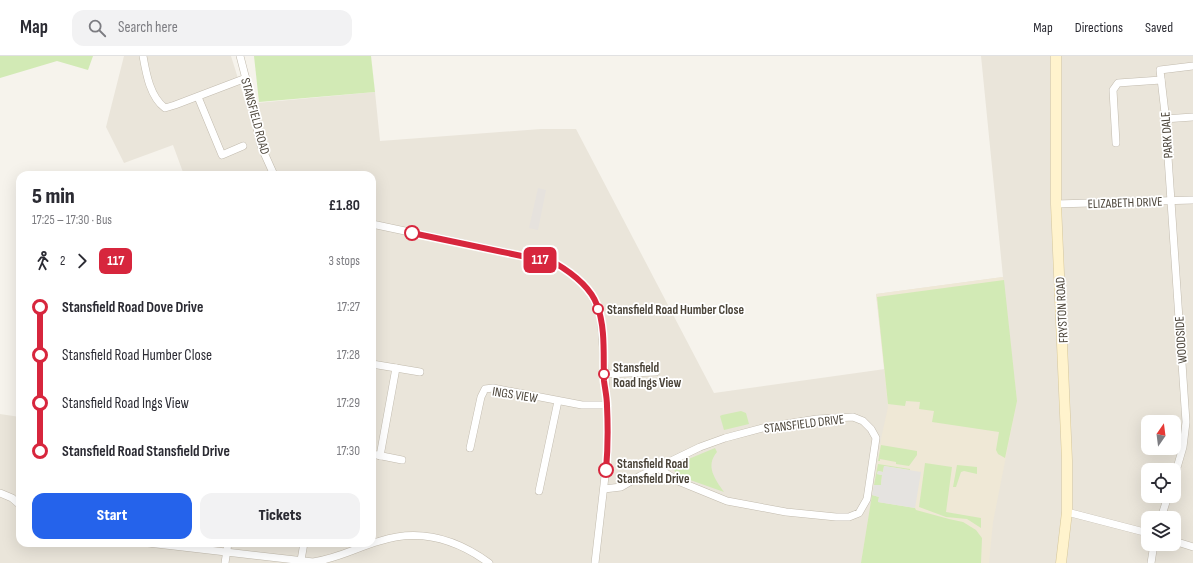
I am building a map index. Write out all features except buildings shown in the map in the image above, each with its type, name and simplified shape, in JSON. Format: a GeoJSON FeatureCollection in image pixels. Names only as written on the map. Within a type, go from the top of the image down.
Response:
{"type":"FeatureCollection","features":[{"type":"Feature","properties":{"kind":"street"},"geometry":{"type":"LineString","coordinates":[[143,56],[147,76],[159,104],[165,108],[246,78]]}},
{"type":"Feature","properties":{"kind":"street","name":"STANSFIELD ROAD"},"geometry":{"type":"LineString","coordinates":[[240,56],[261,146],[272,171]]}},
{"type":"Feature","properties":{"kind":"street","name":"FRYSTON ROAD"},"geometry":{"type":"LineString","coordinates":[[1056,56],[1056,204],[1066,446],[1066,512],[1060,563]]}},
{"type":"Feature","properties":{"kind":"street","name":"PARK DALE"},"geometry":{"type":"LineString","coordinates":[[1170,201],[1160,70],[1193,66]]}},
{"type":"Feature","properties":{"kind":"street"},"geometry":{"type":"LineString","coordinates":[[1116,143],[1113,90],[1115,87],[1118,83],[1161,80]]}},
{"type":"Feature","properties":{"kind":"street"},"geometry":{"type":"LineString","coordinates":[[198,97],[222,155],[243,146]]}},
{"type":"Feature","properties":{"kind":"street"},"geometry":{"type":"LineString","coordinates":[[1164,119],[1193,117]]}},
{"type":"Feature","properties":{"kind":"street","name":"ELIZABETH DRIVE"},"geometry":{"type":"LineString","coordinates":[[1056,204],[1193,200]]}},
{"type":"Feature","properties":{"kind":"street","name":"WOODSIDE"},"geometry":{"type":"LineString","coordinates":[[1170,201],[1186,422],[1183,447],[1178,463]]}},
{"type":"Feature","properties":{"kind":"street"},"geometry":{"type":"LineString","coordinates":[[376,225],[555,263],[569,271],[584,284],[591,293],[597,305],[602,330],[607,405],[608,450],[596,563]]}},
{"type":"Feature","properties":{"kind":"street"},"geometry":{"type":"LineString","coordinates":[[376,365],[420,372]]}},
{"type":"Feature","properties":{"kind":"street"},"geometry":{"type":"LineString","coordinates":[[380,456],[396,368]]}},
{"type":"Feature","properties":{"kind":"street"},"geometry":{"type":"LineString","coordinates":[[604,374],[656,372]]}},
{"type":"Feature","properties":{"kind":"street","name":"INGS VIEW"},"geometry":{"type":"LineString","coordinates":[[470,448],[481,397],[485,389],[493,388],[582,406],[607,405]]}},
{"type":"Feature","properties":{"kind":"street"},"geometry":{"type":"LineString","coordinates":[[539,491],[558,401]]}},
{"type":"Feature","properties":{"kind":"street","name":"STANSFIELD DRIVE"},"geometry":{"type":"LineString","coordinates":[[604,489],[620,487],[640,476],[700,448],[730,436],[766,427],[817,419],[853,417],[863,421],[871,429],[876,438],[867,499],[858,513],[849,516],[836,517],[786,512],[727,501],[678,481],[658,468]]}},
{"type":"Feature","properties":{"kind":"street"},"geometry":{"type":"LineString","coordinates":[[376,455],[402,460]]}},
{"type":"Feature","properties":{"kind":"street"},"geometry":{"type":"LineString","coordinates":[[0,493],[12,498],[16,502]]}},
{"type":"Feature","properties":{"kind":"street"},"geometry":{"type":"LineString","coordinates":[[1066,512],[1141,532]]}},
{"type":"Feature","properties":{"kind":"street"},"geometry":{"type":"LineString","coordinates":[[376,542],[396,537],[432,536],[447,540],[463,547],[489,563]]}},
{"type":"Feature","properties":{"kind":"street"},"geometry":{"type":"LineString","coordinates":[[1181,543],[1193,547]]}},
{"type":"Feature","properties":{"kind":"street"},"geometry":{"type":"LineString","coordinates":[[183,547],[313,562],[329,560],[364,547]]}},
{"type":"Feature","properties":{"kind":"street"},"geometry":{"type":"LineString","coordinates":[[225,563],[228,547]]}},
{"type":"Feature","properties":{"kind":"street"},"geometry":{"type":"LineString","coordinates":[[301,560],[303,547]]}},
{"type":"Feature","properties":{"kind":"street"},"geometry":{"type":"LineString","coordinates":[[1151,563],[1153,551]]}},
{"type":"Feature","properties":{"kind":"shaded area"},"geometry":{"type":"Polygon","coordinates":[[[124,56],[231,56],[246,104],[375,92],[380,141],[541,129],[576,129],[714,393],[885,369],[876,294],[1003,277],[981,56],[1193,56],[1193,563],[0,563],[0,414],[16,416],[16,547],[376,547],[376,171],[183,171],[173,145],[124,163],[106,127],[124,56]]]}},
{"type":"Feature","properties":{"kind":"shaded area"},"geometry":{"type":"Polygon","coordinates":[[[538,188],[546,190],[538,230],[529,228],[538,188]]]}},
{"type":"Feature","properties":{"kind":"shaded area"},"geometry":{"type":"Polygon","coordinates":[[[1003,277],[1017,401],[993,522],[989,563],[861,563],[882,434],[888,407],[876,294],[1003,277]]]}},
{"type":"Feature","properties":{"kind":"shaded area"},"geometry":{"type":"Polygon","coordinates":[[[884,466],[921,472],[915,508],[878,502],[879,497],[872,495],[874,485],[881,485],[882,475],[877,474],[878,471],[883,472],[884,466]]]}},
{"type":"Feature","properties":{"kind":"green space"},"geometry":{"type":"Polygon","coordinates":[[[0,56],[93,56],[88,70],[57,61],[0,78],[0,56]]]}},
{"type":"Feature","properties":{"kind":"green space"},"geometry":{"type":"Polygon","coordinates":[[[254,56],[371,56],[375,92],[259,102],[254,56]]]}},
{"type":"Feature","properties":{"kind":"green space"},"geometry":{"type":"Polygon","coordinates":[[[1004,280],[1017,401],[1005,458],[998,454],[996,450],[999,432],[932,422],[934,411],[919,409],[920,402],[906,401],[905,406],[888,404],[877,297],[1004,280]]]}},
{"type":"Feature","properties":{"kind":"green space"},"geometry":{"type":"Polygon","coordinates":[[[741,411],[746,413],[749,424],[724,430],[720,416],[741,411]]]}},
{"type":"Feature","properties":{"kind":"green space"},"geometry":{"type":"Polygon","coordinates":[[[881,445],[917,451],[917,455],[909,466],[880,459],[880,461],[878,461],[881,445]]]}},
{"type":"Feature","properties":{"kind":"green space"},"geometry":{"type":"Polygon","coordinates":[[[715,448],[717,452],[713,457],[712,462],[713,472],[717,482],[724,492],[676,475],[674,465],[715,448]]]}},
{"type":"Feature","properties":{"kind":"green space"},"geometry":{"type":"Polygon","coordinates":[[[925,463],[952,467],[946,512],[981,518],[981,528],[967,519],[946,517],[919,507],[925,463]]]}},
{"type":"Feature","properties":{"kind":"green space"},"geometry":{"type":"Polygon","coordinates":[[[878,464],[910,470],[884,466],[883,472],[878,471],[877,474],[882,475],[881,486],[874,485],[878,464]]]}},
{"type":"Feature","properties":{"kind":"green space"},"geometry":{"type":"Polygon","coordinates":[[[957,465],[977,467],[977,474],[964,471],[961,472],[956,487],[953,487],[957,465]]]}},
{"type":"Feature","properties":{"kind":"green space"},"geometry":{"type":"Polygon","coordinates":[[[872,495],[879,497],[878,502],[915,508],[916,510],[963,522],[976,530],[982,538],[981,563],[861,563],[872,495]]]}},
{"type":"Feature","properties":{"kind":"bus line","name":"117"},"geometry":{"type":"LineString","coordinates":[[412,233],[555,263],[569,271],[584,284],[591,293],[601,318],[604,382],[607,405],[608,450],[606,470]]}},
{"type":"Feature","properties":{"kind":"place","name":"Stansfield Road Humber Close"},"geometry":{"type":"Point","coordinates":[598,309]}},
{"type":"Feature","properties":{"kind":"place","name":"Stansfield Road Ings View"},"geometry":{"type":"Point","coordinates":[604,374]}},
{"type":"Feature","properties":{"kind":"place","name":"Stansfield Road Stansfield Drive"},"geometry":{"type":"Point","coordinates":[606,470]}}]}
